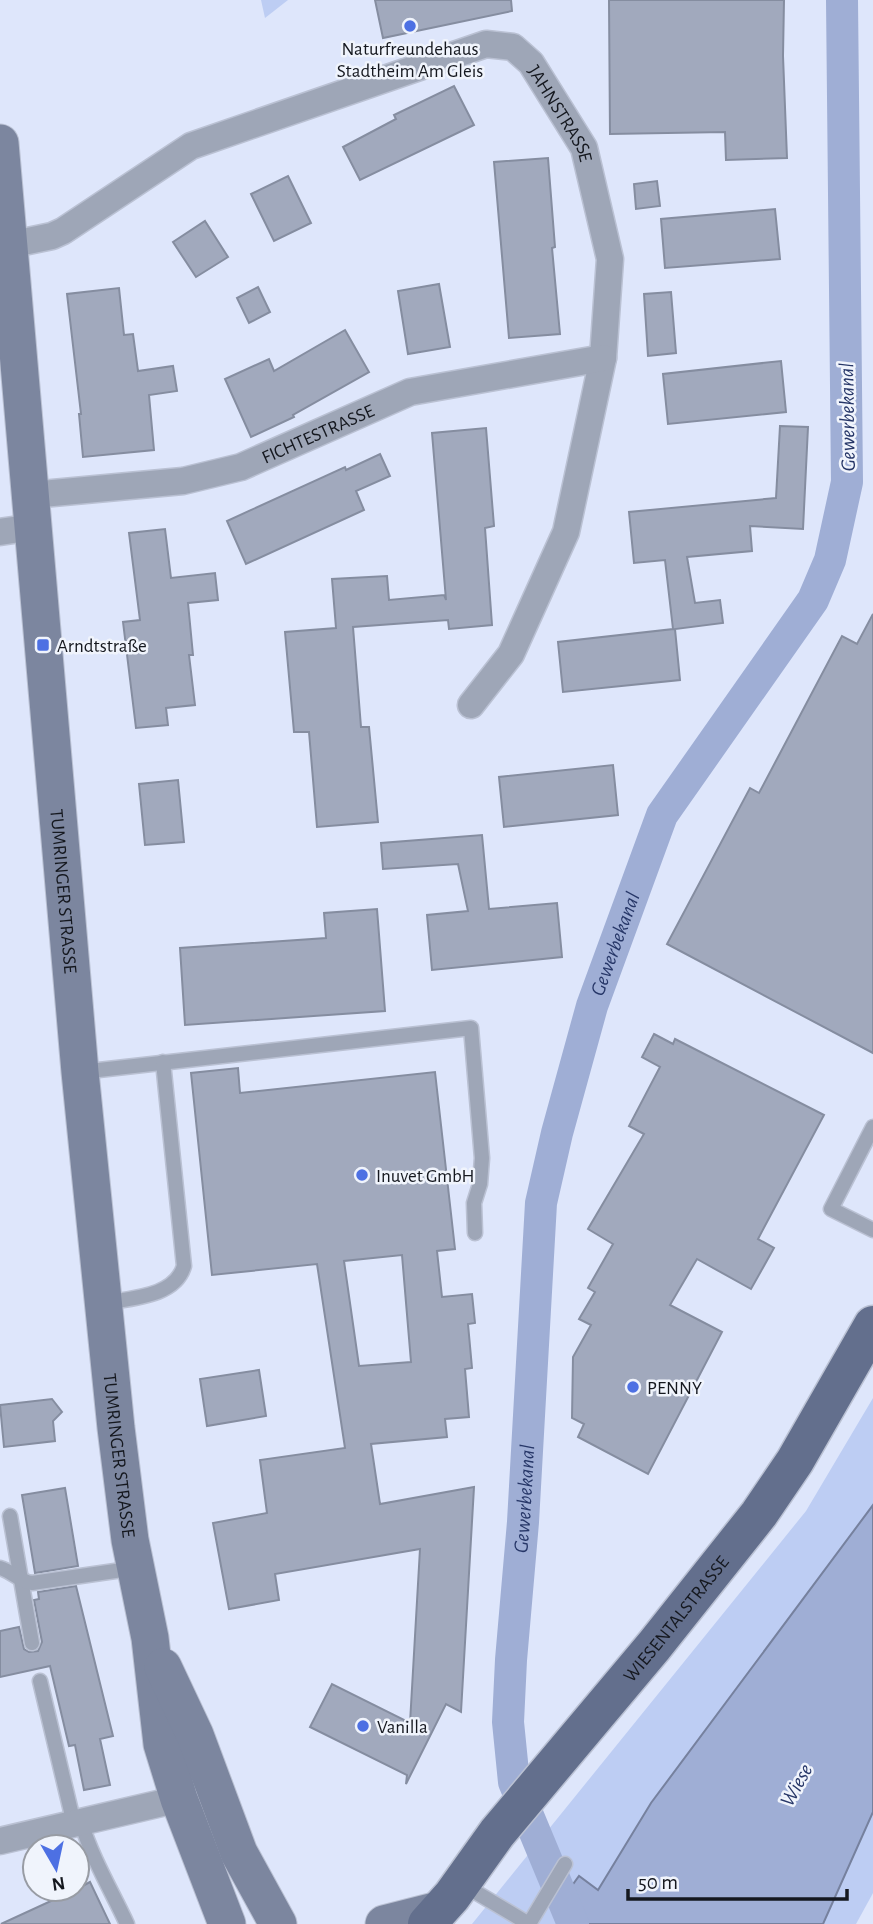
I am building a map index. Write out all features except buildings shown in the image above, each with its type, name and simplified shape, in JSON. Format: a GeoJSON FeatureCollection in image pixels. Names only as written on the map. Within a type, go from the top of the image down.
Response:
{"type":"FeatureCollection","features":[{"type":"Feature","properties":{"kind":"main road","name":"TUMRINGER STRASSE"},"geometry":{"type":"LineString","coordinates":[[0,143],[22,518],[117,1440],[136,1568],[150,1638],[162,1744],[179,1798],[227,1924]]}},
{"type":"Feature","properties":{"kind":"main road","name":"WIESENTALSTRASSE"},"geometry":{"type":"LineString","coordinates":[[445,1908],[497,1833],[548,1769],[654,1646],[759,1514],[795,1461],[873,1325]]}},
{"type":"Feature","properties":{"kind":"main road","name":"TUMRINGER STRASSE"},"geometry":{"type":"LineString","coordinates":[[150,1638],[195,1735],[239,1853],[282,1922]]}},
{"type":"Feature","properties":{"kind":"main road"},"geometry":{"type":"LineString","coordinates":[[179,1798],[216,1794]]}},
{"type":"Feature","properties":{"kind":"main road"},"geometry":{"type":"LineString","coordinates":[[384,1924],[445,1908]]}},
{"type":"Feature","properties":{"kind":"street","name":"JAHNSTRASSE"},"geometry":{"type":"LineString","coordinates":[[5,221],[52,236],[191,146],[486,44],[513,47],[531,63],[584,148],[610,259],[603,358],[566,532],[511,654],[471,705]]}},
{"type":"Feature","properties":{"kind":"street","name":"FICHTESTRASSE"},"geometry":{"type":"LineString","coordinates":[[22,518],[241,467],[410,392],[603,358]]}},
{"type":"Feature","properties":{"kind":"street"},"geometry":{"type":"LineString","coordinates":[[0,1841],[179,1798]]}},
{"type":"Feature","properties":{"kind":"lane"},"geometry":{"type":"LineString","coordinates":[[80,1072],[471,1028],[482,1158],[480,1184],[474,1203],[475,1233]]}},
{"type":"Feature","properties":{"kind":"lane"},"geometry":{"type":"LineString","coordinates":[[103,1303],[162,1291],[178,1280],[183,1270],[184,1250],[163,1062]]}},
{"type":"Feature","properties":{"kind":"lane"},"geometry":{"type":"LineString","coordinates":[[873,1127],[831,1209],[873,1230]]}},
{"type":"Feature","properties":{"kind":"lane"},"geometry":{"type":"LineString","coordinates":[[10,1516],[32,1643]]}},
{"type":"Feature","properties":{"kind":"lane"},"geometry":{"type":"LineString","coordinates":[[0,1568],[32,1583],[136,1568]]}},
{"type":"Feature","properties":{"kind":"lane"},"geometry":{"type":"LineString","coordinates":[[40,1681],[78,1823],[90,1853],[101,1867],[127,1924]]}},
{"type":"Feature","properties":{"kind":"lane"},"geometry":{"type":"LineString","coordinates":[[445,1908],[529,1924],[565,1864]]}},
{"type":"Feature","properties":{"kind":"shaded area"},"geometry":{"type":"Polygon","coordinates":[[[261,0],[288,0],[265,18],[261,0]]]}},
{"type":"Feature","properties":{"kind":"shaded area"},"geometry":{"type":"Polygon","coordinates":[[[873,1398],[873,1505],[651,1803],[598,1890],[579,1877],[558,1924],[472,1924],[806,1511],[873,1398]]]}},
{"type":"Feature","properties":{"kind":"shaded area"},"geometry":{"type":"Polygon","coordinates":[[[873,1812],[873,1893],[856,1924],[823,1924],[873,1812]]]}},
{"type":"Feature","properties":{"kind":"water","name":"Wiese"},"geometry":{"type":"Polygon","coordinates":[[[873,1505],[873,1812],[823,1924],[558,1924],[553,1912],[579,1876],[598,1890],[651,1803],[873,1505]]]}},
{"type":"Feature","properties":{"kind":"waterway","name":"Gewerbekanal"},"geometry":{"type":"LineString","coordinates":[[573,1924],[514,1782],[508,1722],[523,1522],[541,1203],[592,1006],[662,815],[813,600],[830,560],[847,482],[842,0]]}},
{"type":"Feature","properties":{"kind":"place","name":"Naturfreundehaus Stadtheim Am Gleis"},"geometry":{"type":"Point","coordinates":[410,26]}},
{"type":"Feature","properties":{"kind":"place","name":"Arndtstraße"},"geometry":{"type":"Point","coordinates":[43,645]}},
{"type":"Feature","properties":{"kind":"place","name":"Inuvet GmbH"},"geometry":{"type":"Point","coordinates":[362,1175]}},
{"type":"Feature","properties":{"kind":"place","name":"PENNY"},"geometry":{"type":"Point","coordinates":[633,1387]}},
{"type":"Feature","properties":{"kind":"place","name":"Vanilla"},"geometry":{"type":"Point","coordinates":[363,1726]}}]}
